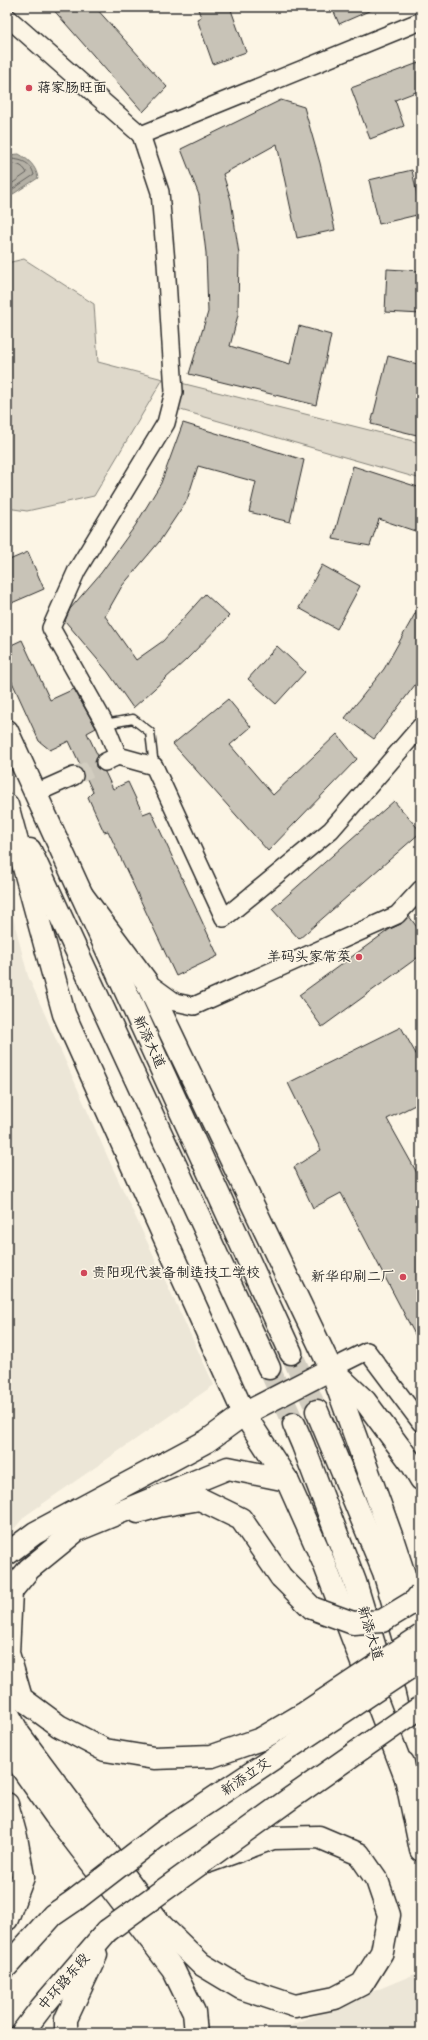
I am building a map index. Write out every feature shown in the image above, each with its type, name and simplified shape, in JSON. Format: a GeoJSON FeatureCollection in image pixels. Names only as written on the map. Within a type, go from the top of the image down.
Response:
{"type":"FeatureCollection","features":[{"type":"Feature","properties":{"kind":"main road","name":"新添大道"},"geometry":{"type":"LineString","coordinates":[[7,730],[291,1353]]}},
{"type":"Feature","properties":{"kind":"main road","name":"新添大道"},"geometry":{"type":"LineString","coordinates":[[7,800],[268,1368]]}},
{"type":"Feature","properties":{"kind":"main road"},"geometry":{"type":"LineString","coordinates":[[7,805],[64,1014],[244,1414],[287,1480],[324,1563],[406,1778]]}},
{"type":"Feature","properties":{"kind":"main road"},"geometry":{"type":"LineString","coordinates":[[82,895],[146,981],[331,1369],[392,1538],[421,1626]]}},
{"type":"Feature","properties":{"kind":"main road"},"geometry":{"type":"LineString","coordinates":[[7,1554],[35,1532],[207,1441],[244,1414],[331,1369]]}},
{"type":"Feature","properties":{"kind":"main road"},"geometry":{"type":"LineString","coordinates":[[331,1369],[365,1401],[412,1464],[421,1479]]}},
{"type":"Feature","properties":{"kind":"main road"},"geometry":{"type":"LineString","coordinates":[[66,2033],[66,2019],[108,1931],[196,1866],[421,1707],[410,1660],[384,1572],[317,1411]]}},
{"type":"Feature","properties":{"kind":"main road","name":"新添大道"},"geometry":{"type":"LineString","coordinates":[[294,1424],[355,1582],[383,1675],[421,1850]]}},
{"type":"Feature","properties":{"kind":"main road"},"geometry":{"type":"LineString","coordinates":[[287,1480],[228,1468],[77,1530],[29,1569],[9,1594],[8,1653],[21,1698],[59,1726],[105,1750],[154,1758],[212,1756],[261,1739],[421,1636]]}},
{"type":"Feature","properties":{"kind":"main road"},"geometry":{"type":"LineString","coordinates":[[77,1530],[159,1506],[200,1500],[241,1519],[281,1577],[312,1608],[353,1623],[382,1621],[415,1601],[421,1593]]}},
{"type":"Feature","properties":{"kind":"main road","name":"新添立交"},"geometry":{"type":"LineString","coordinates":[[7,1966],[53,1915],[75,1900],[163,1832],[421,1660]]}},
{"type":"Feature","properties":{"kind":"main road"},"geometry":{"type":"LineString","coordinates":[[7,1712],[19,1734],[162,1926],[201,1964],[241,1988],[295,2006],[334,1998],[362,1984],[382,1952],[389,1915],[377,1880],[359,1854],[319,1838],[273,1838],[196,1866]]}},
{"type":"Feature","properties":{"kind":"main road"},"geometry":{"type":"LineString","coordinates":[[7,1747],[55,1815],[173,1969],[194,2012],[196,2033]]}},
{"type":"Feature","properties":{"kind":"main road"},"geometry":{"type":"LineString","coordinates":[[7,1804],[16,1837],[23,1877],[7,1919]]}},
{"type":"Feature","properties":{"kind":"main road","name":"中环路东段"},"geometry":{"type":"LineString","coordinates":[[22,2033],[41,2008],[108,1931]]}},
{"type":"Feature","properties":{"kind":"street"},"geometry":{"type":"LineString","coordinates":[[7,13],[15,7]]}},
{"type":"Feature","properties":{"kind":"street"},"geometry":{"type":"LineString","coordinates":[[7,17],[141,135],[160,192],[174,392],[166,424],[77,570],[51,628],[105,724],[112,759],[154,766],[224,918],[331,830],[421,726]]}},
{"type":"Feature","properties":{"kind":"street"},"geometry":{"type":"LineString","coordinates":[[141,135],[421,20]]}},
{"type":"Feature","properties":{"kind":"street"},"geometry":{"type":"LineString","coordinates":[[36,793],[74,776]]}},
{"type":"Feature","properties":{"kind":"street"},"geometry":{"type":"LineString","coordinates":[[146,981],[175,1002],[194,1006],[397,915],[420,893]]}},
{"type":"Feature","properties":{"kind":"street"},"geometry":{"type":"LineString","coordinates":[[331,1369],[367,1351],[421,1423]]}},
{"type":"Feature","properties":{"kind":"lane"},"geometry":{"type":"LineString","coordinates":[[105,724],[133,719],[150,732],[154,766]]}},
{"type":"Feature","properties":{"kind":"shaded area"},"geometry":{"type":"Polygon","coordinates":[[[24,259],[94,304],[98,362],[163,379],[94,496],[27,511],[7,508],[7,263],[24,259]]]}},
{"type":"Feature","properties":{"kind":"shaded area"},"geometry":{"type":"Polygon","coordinates":[[[173,381],[421,443],[421,479],[170,407],[173,381]]]}},
{"type":"Feature","properties":{"kind":"shaded area","name":"贵阳现代装备制造技工学校"},"geometry":{"type":"Polygon","coordinates":[[[7,894],[28,976],[109,1160],[214,1385],[25,1516],[7,1537],[7,894]]]}},
{"type":"Feature","properties":{"kind":"shaded area"},"geometry":{"type":"Polygon","coordinates":[[[420,1972],[421,2033],[273,2033],[420,1972]]]}},
{"type":"Feature","properties":{"kind":"water"},"geometry":{"type":"Polygon","coordinates":[[[19,154],[32,164],[36,170],[38,178],[7,198],[7,155],[19,154]]]}},
{"type":"Feature","properties":{"kind":"building"},"geometry":{"type":"Polygon","coordinates":[[[51,7],[95,7],[167,87],[143,112],[51,7]]]}},
{"type":"Feature","properties":{"kind":"building"},"geometry":{"type":"Polygon","coordinates":[[[197,7],[230,7],[246,52],[213,64],[197,19],[201,17],[197,7]]]}},
{"type":"Feature","properties":{"kind":"building"},"geometry":{"type":"Polygon","coordinates":[[[332,7],[378,7],[339,24],[332,7]]]}},
{"type":"Feature","properties":{"kind":"building"},"geometry":{"type":"Polygon","coordinates":[[[421,62],[421,90],[395,100],[404,126],[370,139],[351,88],[421,62]]]}},
{"type":"Feature","properties":{"kind":"building"},"geometry":{"type":"Polygon","coordinates":[[[281,100],[304,107],[320,163],[335,230],[297,238],[277,144],[223,174],[231,200],[239,254],[238,315],[230,346],[290,364],[299,326],[331,335],[316,405],[189,374],[208,312],[206,253],[199,195],[181,149],[281,100]]]}},
{"type":"Feature","properties":{"kind":"building"},"geometry":{"type":"Polygon","coordinates":[[[412,170],[421,214],[379,224],[369,180],[412,170]]]}},
{"type":"Feature","properties":{"kind":"building"},"geometry":{"type":"Polygon","coordinates":[[[387,269],[421,271],[421,314],[385,312],[387,269]]]}},
{"type":"Feature","properties":{"kind":"building"},"geometry":{"type":"Polygon","coordinates":[[[388,356],[421,365],[421,436],[371,424],[388,356]]]}},
{"type":"Feature","properties":{"kind":"building"},"geometry":{"type":"Polygon","coordinates":[[[183,423],[304,460],[290,522],[249,512],[256,482],[198,466],[187,500],[159,542],[122,586],[105,616],[136,660],[163,641],[205,594],[229,616],[186,660],[133,708],[108,672],[65,621],[70,609],[101,573],[135,526],[161,483],[183,423]]]}},
{"type":"Feature","properties":{"kind":"building"},"geometry":{"type":"Polygon","coordinates":[[[353,466],[421,488],[421,533],[379,519],[370,546],[333,539],[353,466]]]}},
{"type":"Feature","properties":{"kind":"building"},"geometry":{"type":"Polygon","coordinates":[[[28,552],[44,589],[7,605],[7,561],[28,552]]]}},
{"type":"Feature","properties":{"kind":"building"},"geometry":{"type":"Polygon","coordinates":[[[322,565],[360,586],[337,629],[299,608],[322,565]]]}},
{"type":"Feature","properties":{"kind":"building"},"geometry":{"type":"Polygon","coordinates":[[[421,603],[421,677],[374,739],[345,718],[384,669],[421,603]]]}},
{"type":"Feature","properties":{"kind":"building"},"geometry":{"type":"Polygon","coordinates":[[[22,640],[50,700],[74,689],[96,728],[87,733],[98,756],[95,761],[96,767],[105,772],[113,789],[128,782],[143,814],[151,811],[218,956],[176,976],[108,831],[104,832],[88,797],[93,792],[69,741],[50,750],[39,741],[7,671],[7,647],[22,640]]]}},
{"type":"Feature","properties":{"kind":"building"},"geometry":{"type":"Polygon","coordinates":[[[277,646],[305,672],[276,704],[248,679],[277,646]]]}},
{"type":"Feature","properties":{"kind":"building"},"geometry":{"type":"Polygon","coordinates":[[[228,699],[251,727],[230,745],[273,795],[337,734],[357,759],[268,851],[173,744],[228,699]]]}},
{"type":"Feature","properties":{"kind":"building"},"geometry":{"type":"Polygon","coordinates":[[[394,801],[421,832],[299,939],[272,909],[394,801]]]}},
{"type":"Feature","properties":{"kind":"building"},"geometry":{"type":"Polygon","coordinates":[[[409,916],[421,933],[421,955],[322,1027],[299,995],[390,929],[401,924],[409,916]]]}},
{"type":"Feature","properties":{"kind":"building"},"geometry":{"type":"Polygon","coordinates":[[[401,1027],[421,1063],[421,1102],[387,1119],[421,1180],[421,1346],[341,1193],[313,1208],[294,1167],[321,1150],[288,1083],[401,1027]]]}},
{"type":"Feature","properties":{"kind":"tunnel"},"geometry":{"type":"LineString","coordinates":[[74,776],[105,762]]}},
{"type":"Feature","properties":{"kind":"tunnel"},"geometry":{"type":"LineString","coordinates":[[291,1353],[317,1411]]}},
{"type":"Feature","properties":{"kind":"tunnel"},"geometry":{"type":"LineString","coordinates":[[269,1368],[294,1424]]}},
{"type":"Feature","properties":{"kind":"place","name":"蒋家肠旺面"},"geometry":{"type":"Point","coordinates":[29,88]}},
{"type":"Feature","properties":{"kind":"place","name":"羊码头家常菜"},"geometry":{"type":"Point","coordinates":[359,957]}},
{"type":"Feature","properties":{"kind":"place","name":"贵阳现代装备制造技工学校"},"geometry":{"type":"Point","coordinates":[84,1273]}},
{"type":"Feature","properties":{"kind":"place","name":"新华印刷二厂"},"geometry":{"type":"Point","coordinates":[403,1277]}}]}
